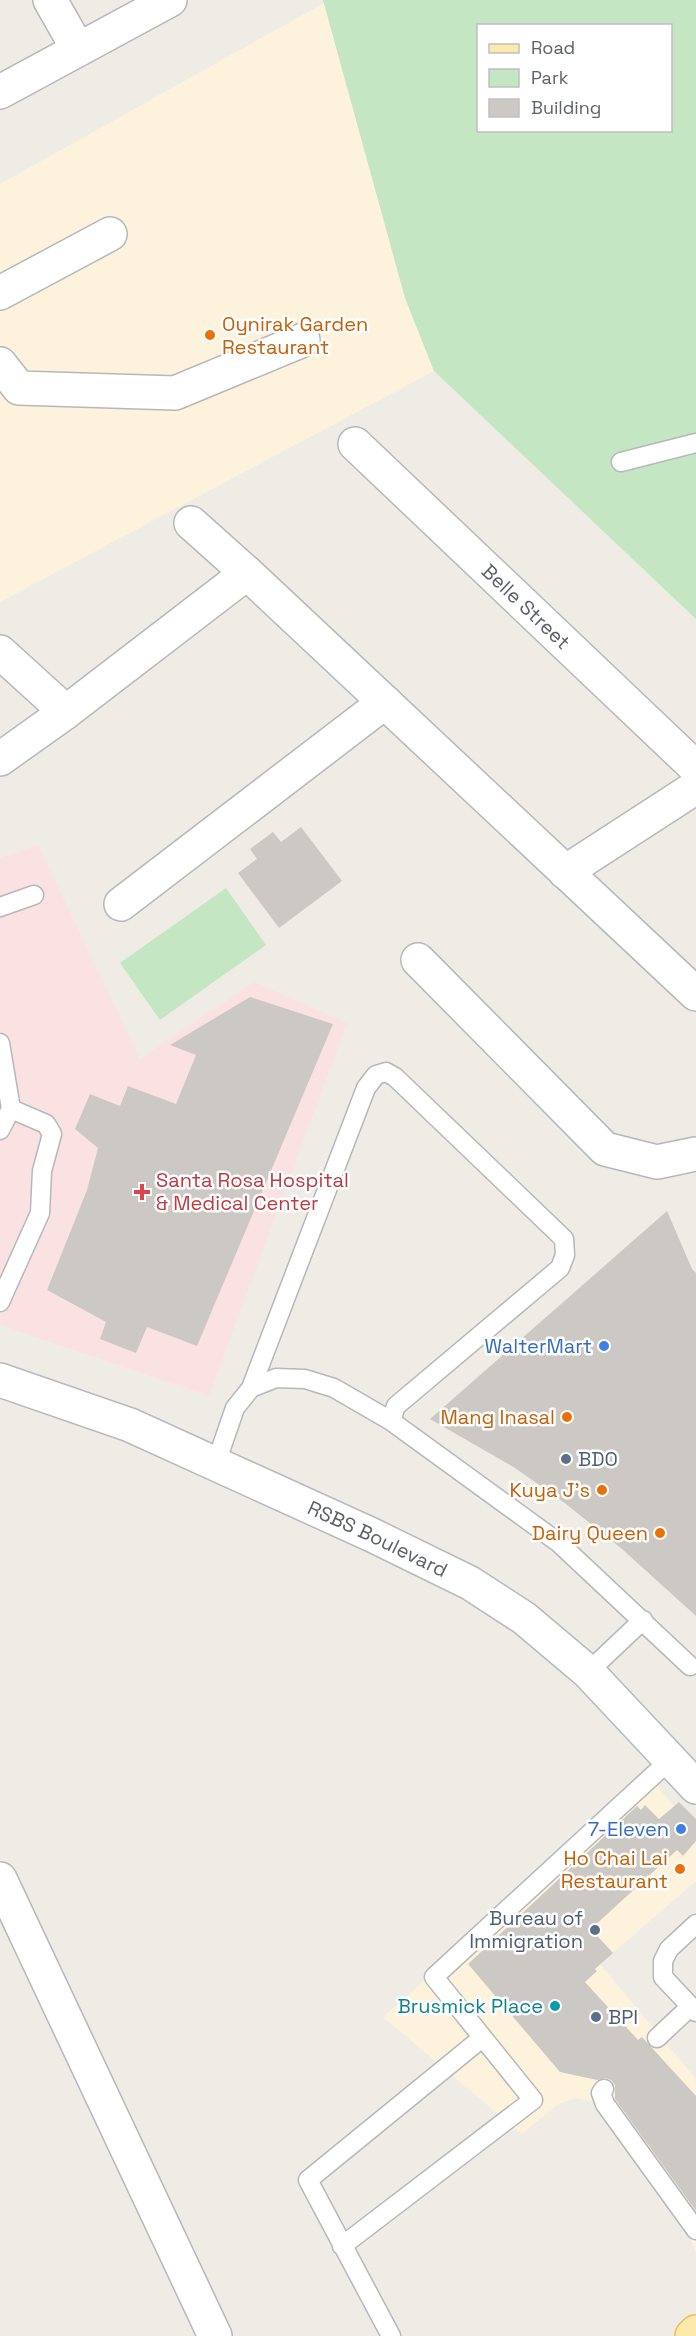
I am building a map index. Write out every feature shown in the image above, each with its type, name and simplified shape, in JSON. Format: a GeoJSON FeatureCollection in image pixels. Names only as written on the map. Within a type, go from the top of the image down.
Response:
{"type":"FeatureCollection","features":[{"type":"Feature","properties":{"kind":"main road"},"geometry":{"type":"LineString","coordinates":[[692,2336],[696,2332]]}},
{"type":"Feature","properties":{"kind":"street"},"geometry":{"type":"LineString","coordinates":[[50,0],[78,49]]}},
{"type":"Feature","properties":{"kind":"street"},"geometry":{"type":"LineString","coordinates":[[0,92],[170,0]]}},
{"type":"Feature","properties":{"kind":"street"},"geometry":{"type":"LineString","coordinates":[[0,293],[110,234]]}},
{"type":"Feature","properties":{"kind":"street"},"geometry":{"type":"LineString","coordinates":[[0,364],[19,387],[175,393],[303,340]]}},
{"type":"Feature","properties":{"kind":"street","name":"Belle Street"},"geometry":{"type":"LineString","coordinates":[[355,444],[696,768]]}},
{"type":"Feature","properties":{"kind":"street"},"geometry":{"type":"LineString","coordinates":[[191,523],[565,872],[694,988]]}},
{"type":"Feature","properties":{"kind":"street"},"geometry":{"type":"LineString","coordinates":[[0,759],[66,712],[247,573]]}},
{"type":"Feature","properties":{"kind":"street"},"geometry":{"type":"LineString","coordinates":[[0,652],[66,712]]}},
{"type":"Feature","properties":{"kind":"street"},"geometry":{"type":"LineString","coordinates":[[121,904],[385,702]]}},
{"type":"Feature","properties":{"kind":"street"},"geometry":{"type":"LineString","coordinates":[[565,872],[696,786]]}},
{"type":"Feature","properties":{"kind":"street"},"geometry":{"type":"LineString","coordinates":[[418,960],[605,1149],[657,1162],[696,1154]]}},
{"type":"Feature","properties":{"kind":"street","name":"RSBS Boulevard"},"geometry":{"type":"LineString","coordinates":[[0,1380],[130,1425],[372,1535],[470,1583],[524,1618],[588,1672],[696,1788]]}},
{"type":"Feature","properties":{"kind":"street"},"geometry":{"type":"LineString","coordinates":[[0,1879],[215,2336]]}},
{"type":"Feature","properties":{"kind":"lane"},"geometry":{"type":"LineString","coordinates":[[621,462],[696,443]]}},
{"type":"Feature","properties":{"kind":"lane"},"geometry":{"type":"LineString","coordinates":[[0,907],[34,895]]}},
{"type":"Feature","properties":{"kind":"lane"},"geometry":{"type":"LineString","coordinates":[[0,1043],[11,1109],[0,1130]]}},
{"type":"Feature","properties":{"kind":"lane"},"geometry":{"type":"LineString","coordinates":[[216,1463],[235,1408],[251,1388],[366,1088],[376,1075],[386,1072],[395,1077],[564,1239],[565,1256],[560,1268],[396,1406],[392,1422]]}},
{"type":"Feature","properties":{"kind":"lane"},"geometry":{"type":"LineString","coordinates":[[0,1302],[40,1213],[42,1171],[52,1134],[46,1124],[11,1109]]}},
{"type":"Feature","properties":{"kind":"lane"},"geometry":{"type":"LineString","coordinates":[[251,1388],[276,1378],[305,1379],[334,1388],[392,1422],[559,1543],[690,1666]]}},
{"type":"Feature","properties":{"kind":"lane"},"geometry":{"type":"LineString","coordinates":[[588,1672],[643,1620]]}},
{"type":"Feature","properties":{"kind":"lane"},"geometry":{"type":"LineString","coordinates":[[342,2246],[533,2100],[434,1977],[671,1759]]}},
{"type":"Feature","properties":{"kind":"lane"},"geometry":{"type":"LineString","coordinates":[[657,2038],[693,2009],[663,1977],[663,1961],[669,1949],[696,1924]]}},
{"type":"Feature","properties":{"kind":"lane"},"geometry":{"type":"LineString","coordinates":[[391,2336],[308,2180],[483,2038]]}},
{"type":"Feature","properties":{"kind":"lane"},"geometry":{"type":"LineString","coordinates":[[604,2089],[601,2093],[605,2104],[696,2230]]}},
{"type":"Feature","properties":{"kind":"shaded area","name":"Oynirak Garden Restaurant"},"geometry":{"type":"Polygon","coordinates":[[[324,3],[405,298],[434,371],[0,602],[0,184],[324,3]]]}},
{"type":"Feature","properties":{"kind":"shaded area","name":"Santa Rosa Hospital & Medical Center"},"geometry":{"type":"Polygon","coordinates":[[[38,845],[140,1059],[254,982],[347,1023],[209,1396],[0,1325],[0,858],[38,845]]]}},
{"type":"Feature","properties":{"kind":"shaded area"},"geometry":{"type":"Polygon","coordinates":[[[648,1775],[696,1832],[696,1881],[600,1964],[696,2079],[696,2252],[687,2233],[603,2110],[594,2102],[575,2098],[557,2105],[522,2134],[383,2017],[604,1822],[648,1775]]]}},
{"type":"Feature","properties":{"kind":"green space"},"geometry":{"type":"Polygon","coordinates":[[[323,0],[696,0],[696,619],[434,371],[405,298],[323,0]]]}},
{"type":"Feature","properties":{"kind":"green space"},"geometry":{"type":"Polygon","coordinates":[[[226,888],[266,945],[160,1020],[120,963],[226,888]]]}},
{"type":"Feature","properties":{"kind":"building"},"geometry":{"type":"Polygon","coordinates":[[[301,827],[342,881],[279,928],[238,873],[257,859],[250,849],[273,832],[281,842],[301,827]]]}},
{"type":"Feature","properties":{"kind":"building"},"geometry":{"type":"Polygon","coordinates":[[[250,997],[333,1024],[197,1346],[147,1327],[136,1353],[100,1339],[106,1322],[47,1290],[87,1190],[98,1148],[75,1129],[90,1094],[120,1106],[128,1086],[176,1104],[196,1055],[170,1045],[250,997]]]}},
{"type":"Feature","properties":{"kind":"building","name":"WalterMart"},"geometry":{"type":"Polygon","coordinates":[[[667,1211],[692,1269],[696,1273],[696,1616],[622,1549],[566,1504],[515,1468],[430,1419],[667,1211]]]}},
{"type":"Feature","properties":{"kind":"building","name":"Brusmick Place"},"geometry":{"type":"Polygon","coordinates":[[[679,1802],[696,1819],[696,1841],[683,1856],[677,1850],[591,1929],[613,1953],[595,1969],[597,1971],[585,1982],[638,2040],[642,2037],[696,2096],[696,2211],[615,2099],[615,2085],[611,2080],[605,2078],[597,2080],[560,2072],[468,1964],[637,1806],[641,1810],[645,1805],[659,1819],[679,1802]]]}},
{"type":"Feature","properties":{"kind":"place","name":"Oynirak Garden Restaurant"},"geometry":{"type":"Point","coordinates":[210,335]}},
{"type":"Feature","properties":{"kind":"place","name":"Santa Rosa Hospital & Medical Center"},"geometry":{"type":"Point","coordinates":[142,1192]}},
{"type":"Feature","properties":{"kind":"place","name":"WalterMart"},"geometry":{"type":"Point","coordinates":[604,1346]}},
{"type":"Feature","properties":{"kind":"place","name":"Mang Inasal"},"geometry":{"type":"Point","coordinates":[567,1417]}},
{"type":"Feature","properties":{"kind":"place","name":"BDO"},"geometry":{"type":"Point","coordinates":[566,1459]}},
{"type":"Feature","properties":{"kind":"place","name":"Kuya J's"},"geometry":{"type":"Point","coordinates":[602,1490]}},
{"type":"Feature","properties":{"kind":"place","name":"Dairy Queen"},"geometry":{"type":"Point","coordinates":[660,1533]}},
{"type":"Feature","properties":{"kind":"place","name":"7-Eleven"},"geometry":{"type":"Point","coordinates":[681,1829]}},
{"type":"Feature","properties":{"kind":"place","name":"Ho Chai Lai Restaurant"},"geometry":{"type":"Point","coordinates":[680,1869]}},
{"type":"Feature","properties":{"kind":"place","name":"Bureau of Immigration"},"geometry":{"type":"Point","coordinates":[595,1930]}},
{"type":"Feature","properties":{"kind":"place","name":"Brusmick Place"},"geometry":{"type":"Point","coordinates":[555,2006]}},
{"type":"Feature","properties":{"kind":"place","name":"BPI"},"geometry":{"type":"Point","coordinates":[596,2017]}}]}
